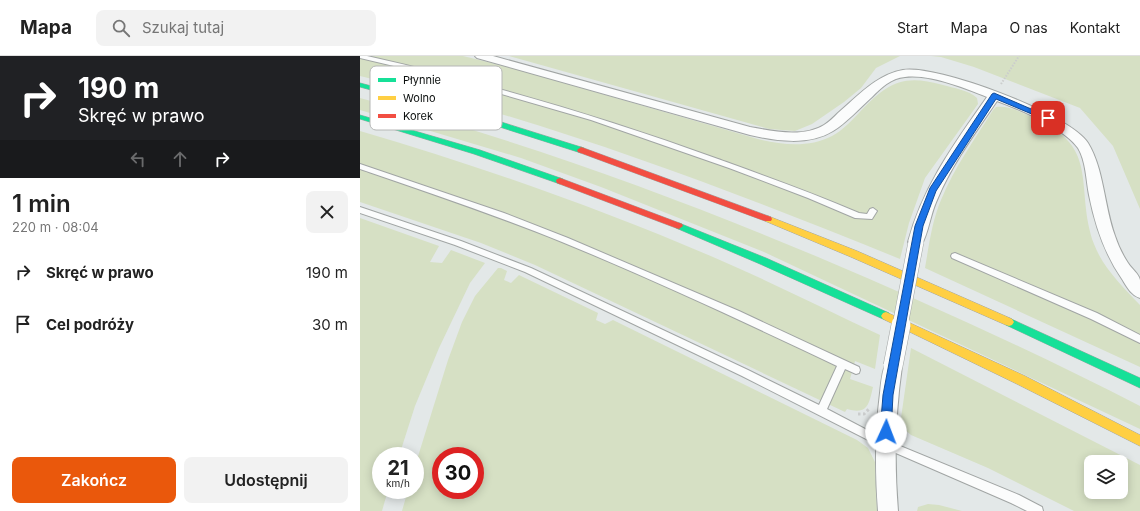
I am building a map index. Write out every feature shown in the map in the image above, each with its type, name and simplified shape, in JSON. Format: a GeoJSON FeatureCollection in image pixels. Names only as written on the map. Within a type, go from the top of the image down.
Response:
{"type":"FeatureCollection","features":[{"type":"Feature","properties":{"kind":"highway"},"geometry":{"type":"LineString","coordinates":[[360,85],[370,88]]}},
{"type":"Feature","properties":{"kind":"highway"},"geometry":{"type":"LineString","coordinates":[[360,117],[370,120]]}},
{"type":"Feature","properties":{"kind":"highway"},"geometry":{"type":"LineString","coordinates":[[502,124],[648,172],[748,210],[881,264],[1140,383]]}},
{"type":"Feature","properties":{"kind":"highway"},"geometry":{"type":"LineString","coordinates":[[402,130],[499,160],[618,202],[689,230],[888,317],[1140,441]]}},
{"type":"Feature","properties":{"kind":"street"},"geometry":{"type":"LineString","coordinates":[[481,56],[750,131],[790,138],[813,134],[829,128],[880,82],[890,77],[902,74],[925,74],[994,96],[1048,118],[1064,127],[1082,143],[1088,157],[1101,215],[1110,245],[1118,262],[1140,291]]}},
{"type":"Feature","properties":{"kind":"street"},"geometry":{"type":"LineString","coordinates":[[888,511],[885,444],[887,407],[893,366],[919,226],[933,190],[994,96]]}},
{"type":"Feature","properties":{"kind":"lane"},"geometry":{"type":"LineString","coordinates":[[360,56],[400,66]]}},
{"type":"Feature","properties":{"kind":"lane"},"geometry":{"type":"LineString","coordinates":[[502,93],[615,126],[728,165],[858,216],[869,217],[874,211]]}},
{"type":"Feature","properties":{"kind":"lane"},"geometry":{"type":"LineString","coordinates":[[360,166],[501,215],[565,240],[736,314],[842,365],[856,370]]}},
{"type":"Feature","properties":{"kind":"lane"},"geometry":{"type":"LineString","coordinates":[[360,210],[458,243],[528,270],[821,411],[885,444],[1015,499],[1038,511]]}},
{"type":"Feature","properties":{"kind":"lane"},"geometry":{"type":"LineString","coordinates":[[955,256],[1094,316],[1140,339]]}},
{"type":"Feature","properties":{"kind":"lane"},"geometry":{"type":"LineString","coordinates":[[821,411],[842,365]]}},
{"type":"Feature","properties":{"kind":"path"},"geometry":{"type":"LineString","coordinates":[[994,96],[1019,56]]}},
{"type":"Feature","properties":{"kind":"path"},"geometry":{"type":"LineString","coordinates":[[845,423],[848,413],[864,414],[870,408]]}},
{"type":"Feature","properties":{"kind":"green space"},"geometry":{"type":"Polygon","coordinates":[[[360,56],[463,56],[512,68],[758,139],[786,144],[805,144],[823,140],[832,136],[846,126],[886,88],[905,81],[916,80],[961,90],[974,95],[977,98],[978,104],[925,178],[909,223],[900,259],[700,181],[566,134],[502,114],[502,66],[370,66],[370,79],[360,76],[360,56]]]}},
{"type":"Feature","properties":{"kind":"green space"},"geometry":{"type":"Polygon","coordinates":[[[509,56],[900,56],[876,68],[861,88],[844,102],[812,124],[795,131],[769,129],[509,56]]]}},
{"type":"Feature","properties":{"kind":"green space"},"geometry":{"type":"Polygon","coordinates":[[[931,56],[1140,56],[1140,209],[1113,146],[1080,108],[974,67],[941,57],[931,56]]]}},
{"type":"Feature","properties":{"kind":"green space"},"geometry":{"type":"Polygon","coordinates":[[[360,98],[370,101],[370,113],[360,110],[360,98]]]}},
{"type":"Feature","properties":{"kind":"green space"},"geometry":{"type":"Polygon","coordinates":[[[996,107],[1006,107],[1016,110],[1055,129],[1069,142],[1078,156],[1082,171],[1088,224],[1094,244],[1108,269],[1140,305],[1140,367],[925,268],[935,216],[946,188],[965,154],[996,107]]]}},
{"type":"Feature","properties":{"kind":"green space"},"geometry":{"type":"Polygon","coordinates":[[[427,130],[477,131],[592,169],[649,190],[818,257],[980,328],[1061,366],[1140,406],[1140,429],[764,252],[601,187],[521,158],[427,130]]]}},
{"type":"Feature","properties":{"kind":"green space"},"geometry":{"type":"Polygon","coordinates":[[[360,131],[494,173],[670,239],[776,285],[880,335],[875,369],[855,361],[850,379],[873,387],[869,403],[863,409],[847,409],[845,412],[535,265],[481,243],[360,202],[360,131]]]}},
{"type":"Feature","properties":{"kind":"green space"},"geometry":{"type":"Polygon","coordinates":[[[360,218],[439,246],[430,262],[442,263],[451,250],[485,263],[470,283],[439,348],[415,406],[402,447],[372,447],[372,499],[385,499],[382,511],[360,511],[360,218]]]}},
{"type":"Feature","properties":{"kind":"green space"},"geometry":{"type":"Polygon","coordinates":[[[498,268],[507,271],[504,280],[511,283],[519,275],[598,313],[596,320],[605,324],[613,320],[857,440],[868,448],[875,462],[877,511],[402,511],[405,499],[424,499],[424,447],[421,447],[448,360],[462,322],[475,296],[498,268]]]}},
{"type":"Feature","properties":{"kind":"green space"},"geometry":{"type":"Polygon","coordinates":[[[911,348],[1120,455],[1084,455],[1084,499],[1128,499],[1128,459],[1140,465],[1140,511],[1074,511],[988,468],[911,435],[904,429],[901,418],[911,348]]]}},
{"type":"Feature","properties":{"kind":"green space"},"geometry":{"type":"Polygon","coordinates":[[[928,504],[939,505],[962,511],[917,511],[918,507],[928,504]]]}},
{"type":"Feature","properties":{"kind":"traffic: fast"},"geometry":{"type":"LineString","coordinates":[[360,85],[370,88]]}},
{"type":"Feature","properties":{"kind":"traffic: fast"},"geometry":{"type":"LineString","coordinates":[[360,117],[370,120]]}},
{"type":"Feature","properties":{"kind":"traffic: fast"},"geometry":{"type":"LineString","coordinates":[[502,125],[581,150]]}},
{"type":"Feature","properties":{"kind":"traffic: fast"},"geometry":{"type":"LineString","coordinates":[[403,130],[477,152],[560,181]]}},
{"type":"Feature","properties":{"kind":"traffic: fast"},"geometry":{"type":"LineString","coordinates":[[679,226],[763,261],[886,316]]}},
{"type":"Feature","properties":{"kind":"traffic: fast"},"geometry":{"type":"LineString","coordinates":[[1009,322],[1140,383]]}},
{"type":"Feature","properties":{"kind":"traffic: slow"},"geometry":{"type":"LineString","coordinates":[[768,219],[854,254],[1009,322]]}},
{"type":"Feature","properties":{"kind":"traffic: slow"},"geometry":{"type":"LineString","coordinates":[[886,316],[1021,380],[1140,441]]}},
{"type":"Feature","properties":{"kind":"traffic: jam"},"geometry":{"type":"LineString","coordinates":[[581,150],[768,219]]}},
{"type":"Feature","properties":{"kind":"traffic: jam"},"geometry":{"type":"LineString","coordinates":[[560,181],[679,226]]}},
{"type":"Feature","properties":{"kind":"route"},"geometry":{"type":"LineString","coordinates":[[886,432],[888,395],[919,226],[933,190],[946,167],[994,96],[1048,118]]}}]}
